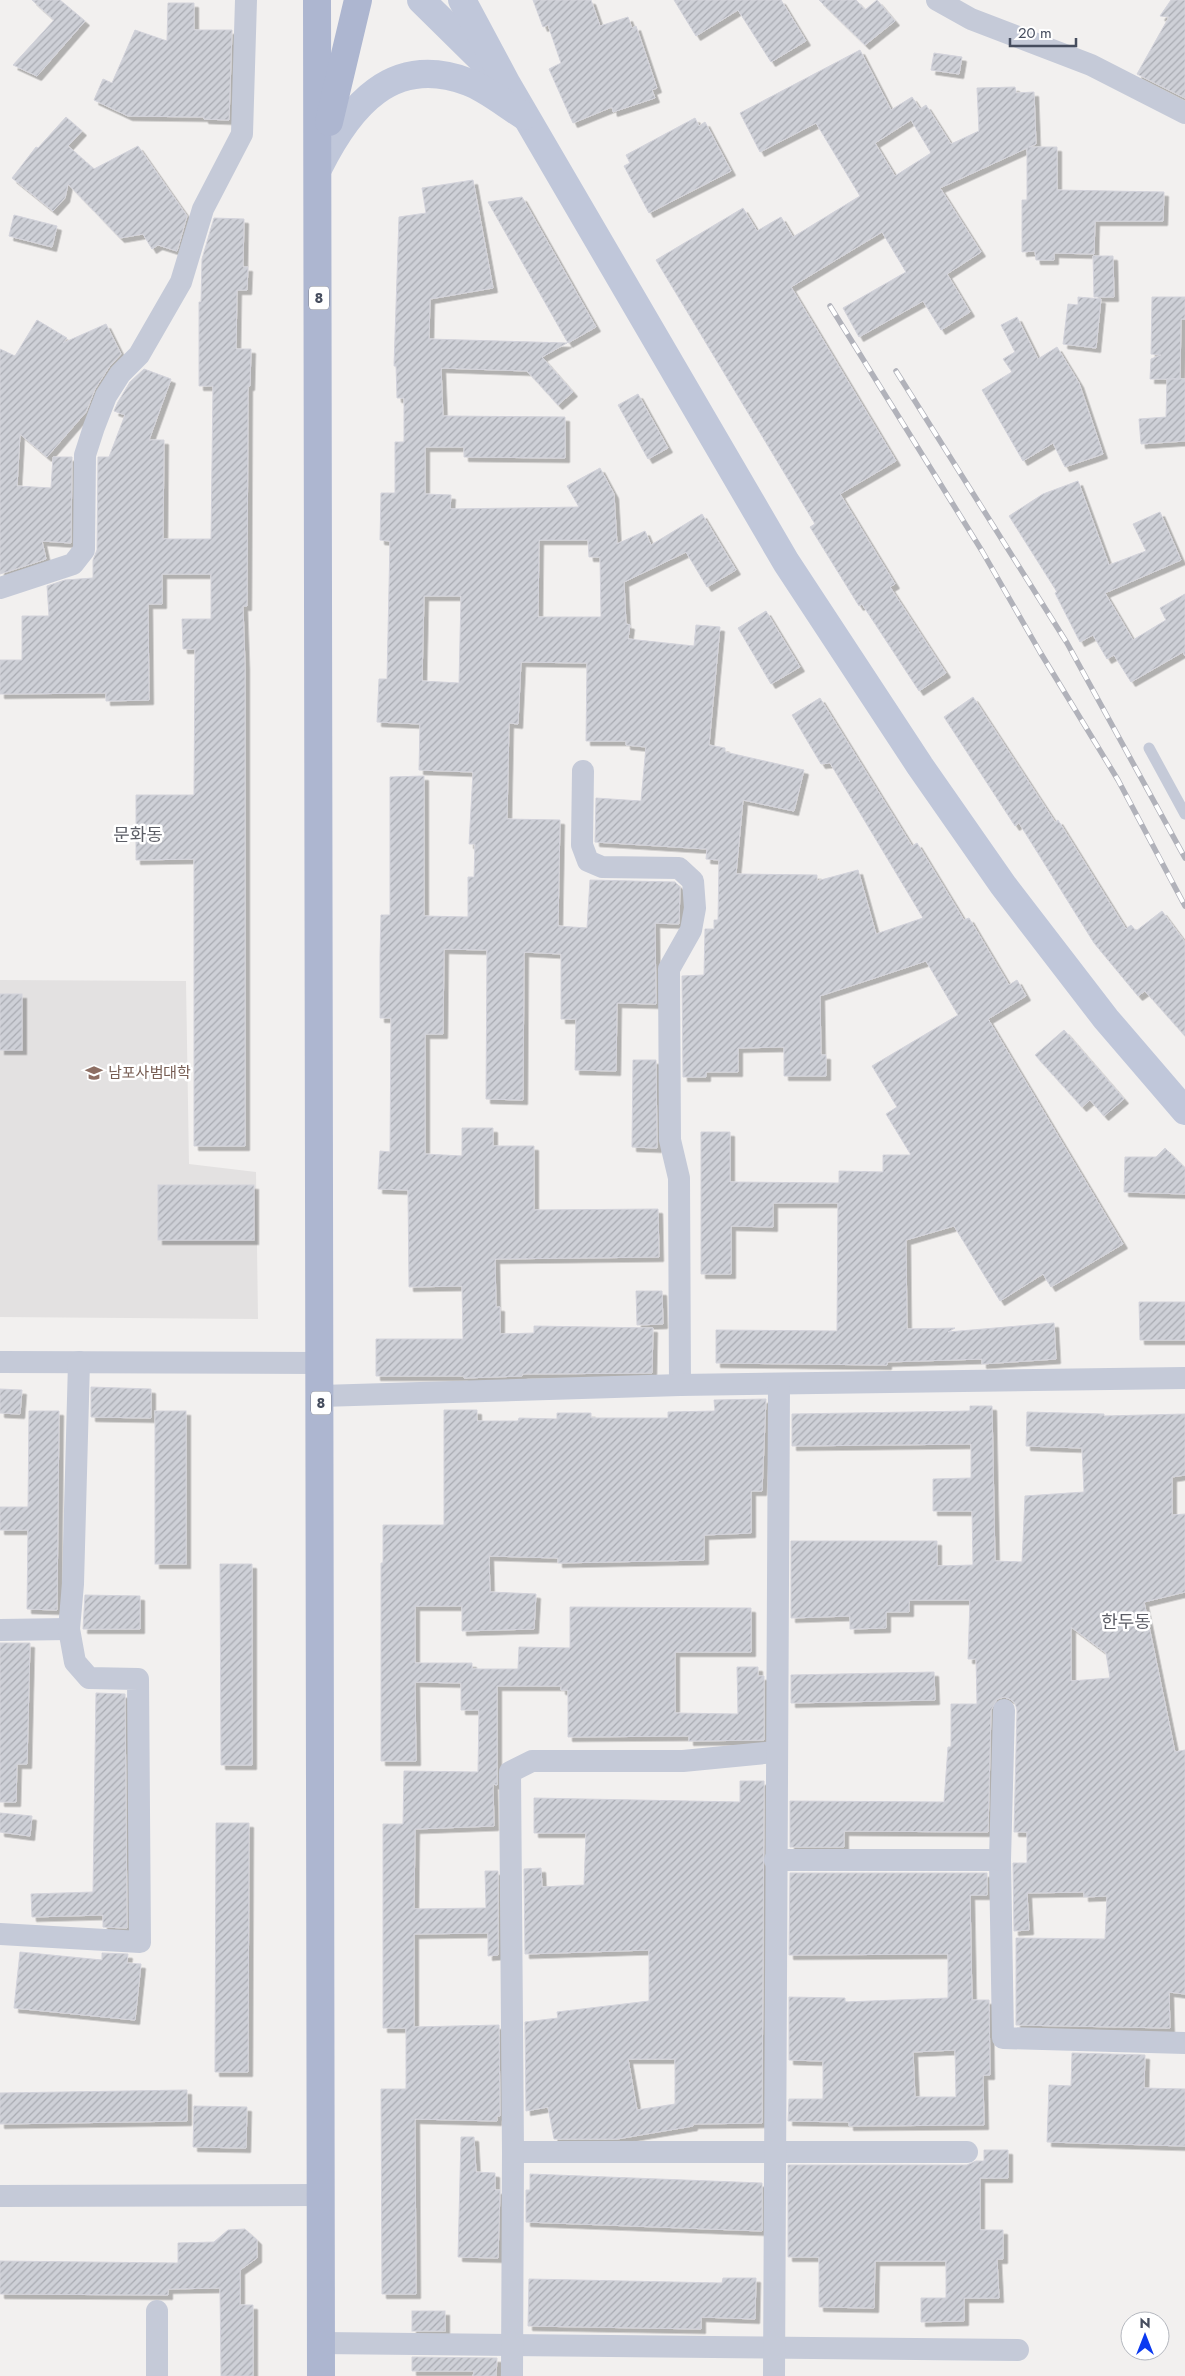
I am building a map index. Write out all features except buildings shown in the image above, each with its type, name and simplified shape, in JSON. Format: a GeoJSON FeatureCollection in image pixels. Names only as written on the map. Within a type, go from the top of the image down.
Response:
{"type":"FeatureCollection","features":[{"type":"Feature","properties":{"kind":"main road","name":"8"},"geometry":{"type":"LineString","coordinates":[[317,0],[319,167],[321,2376]]}},
{"type":"Feature","properties":{"kind":"main road","name":"8"},"geometry":{"type":"LineString","coordinates":[[319,167],[358,0]]}},
{"type":"Feature","properties":{"kind":"main road"},"geometry":{"type":"LineString","coordinates":[[421,0],[507,84]]}},
{"type":"Feature","properties":{"kind":"main road"},"geometry":{"type":"LineString","coordinates":[[462,0],[507,84],[786,562],[909,750],[1010,892],[1106,1019],[1185,1112]]}},
{"type":"Feature","properties":{"kind":"main road"},"geometry":{"type":"LineString","coordinates":[[319,167],[334,136],[354,109],[378,88],[408,76],[439,74],[469,82],[529,120]]}},
{"type":"Feature","properties":{"kind":"street"},"geometry":{"type":"LineString","coordinates":[[0,588],[73,564],[84,550],[85,455],[94,426],[106,396],[120,374],[139,355],[181,282],[203,209],[242,134],[246,0]]}},
{"type":"Feature","properties":{"kind":"street"},"geometry":{"type":"LineString","coordinates":[[937,0],[971,19],[1091,65],[1185,113]]}},
{"type":"Feature","properties":{"kind":"street"},"geometry":{"type":"LineString","coordinates":[[583,771],[582,846],[588,861],[602,867],[679,868],[693,881],[695,908],[691,930],[669,969],[670,1140],[679,1178],[680,1385]]}},
{"type":"Feature","properties":{"kind":"street"},"geometry":{"type":"LineString","coordinates":[[0,1362],[320,1363]]}},
{"type":"Feature","properties":{"kind":"street"},"geometry":{"type":"LineString","coordinates":[[0,1934],[140,1942],[138,1678],[89,1678],[75,1662],[69,1629],[73,1584],[79,1362]]}},
{"type":"Feature","properties":{"kind":"street"},"geometry":{"type":"LineString","coordinates":[[321,1396],[680,1385],[1185,1378]]}},
{"type":"Feature","properties":{"kind":"street"},"geometry":{"type":"LineString","coordinates":[[774,2376],[779,1384]]}},
{"type":"Feature","properties":{"kind":"street"},"geometry":{"type":"LineString","coordinates":[[0,1630],[69,1629]]}},
{"type":"Feature","properties":{"kind":"street"},"geometry":{"type":"LineString","coordinates":[[1004,1710],[1000,1860],[1004,2038],[1185,2044]]}},
{"type":"Feature","properties":{"kind":"street"},"geometry":{"type":"LineString","coordinates":[[512,2376],[513,2152],[510,1772],[532,1761],[683,1760],[776,1752]]}},
{"type":"Feature","properties":{"kind":"street"},"geometry":{"type":"LineString","coordinates":[[776,1860],[1000,1860]]}},
{"type":"Feature","properties":{"kind":"street"},"geometry":{"type":"LineString","coordinates":[[513,2152],[967,2152]]}},
{"type":"Feature","properties":{"kind":"street"},"geometry":{"type":"LineString","coordinates":[[0,2196],[321,2195]]}},
{"type":"Feature","properties":{"kind":"street"},"geometry":{"type":"LineString","coordinates":[[157,2376],[158,2311]]}},
{"type":"Feature","properties":{"kind":"street"},"geometry":{"type":"LineString","coordinates":[[321,2344],[1018,2350]]}},
{"type":"Feature","properties":{"kind":"lane"},"geometry":{"type":"LineString","coordinates":[[1149,748],[1185,814]]}},
{"type":"Feature","properties":{"kind":"shaded area","name":"남포사범대학"},"geometry":{"type":"Polygon","coordinates":[[[0,980],[186,981],[189,1164],[256,1172],[258,1319],[0,1317],[0,980]]]}},
{"type":"Feature","properties":{"kind":"railway"},"geometry":{"type":"LineString","coordinates":[[830,306],[982,551],[1040,652],[1118,780],[1185,906]]}},
{"type":"Feature","properties":{"kind":"railway"},"geometry":{"type":"LineString","coordinates":[[896,371],[1067,643],[1185,858]]}},
{"type":"Feature","properties":{"kind":"place","name":"남포사범대학"},"geometry":{"type":"Point","coordinates":[94,1073]}},
{"type":"Feature","properties":{"kind":"district","name":"문화동"},"geometry":{"type":"Point","coordinates":[138,835]}},
{"type":"Feature","properties":{"kind":"district","name":"한두동"},"geometry":{"type":"Point","coordinates":[1126,1622]}}]}
